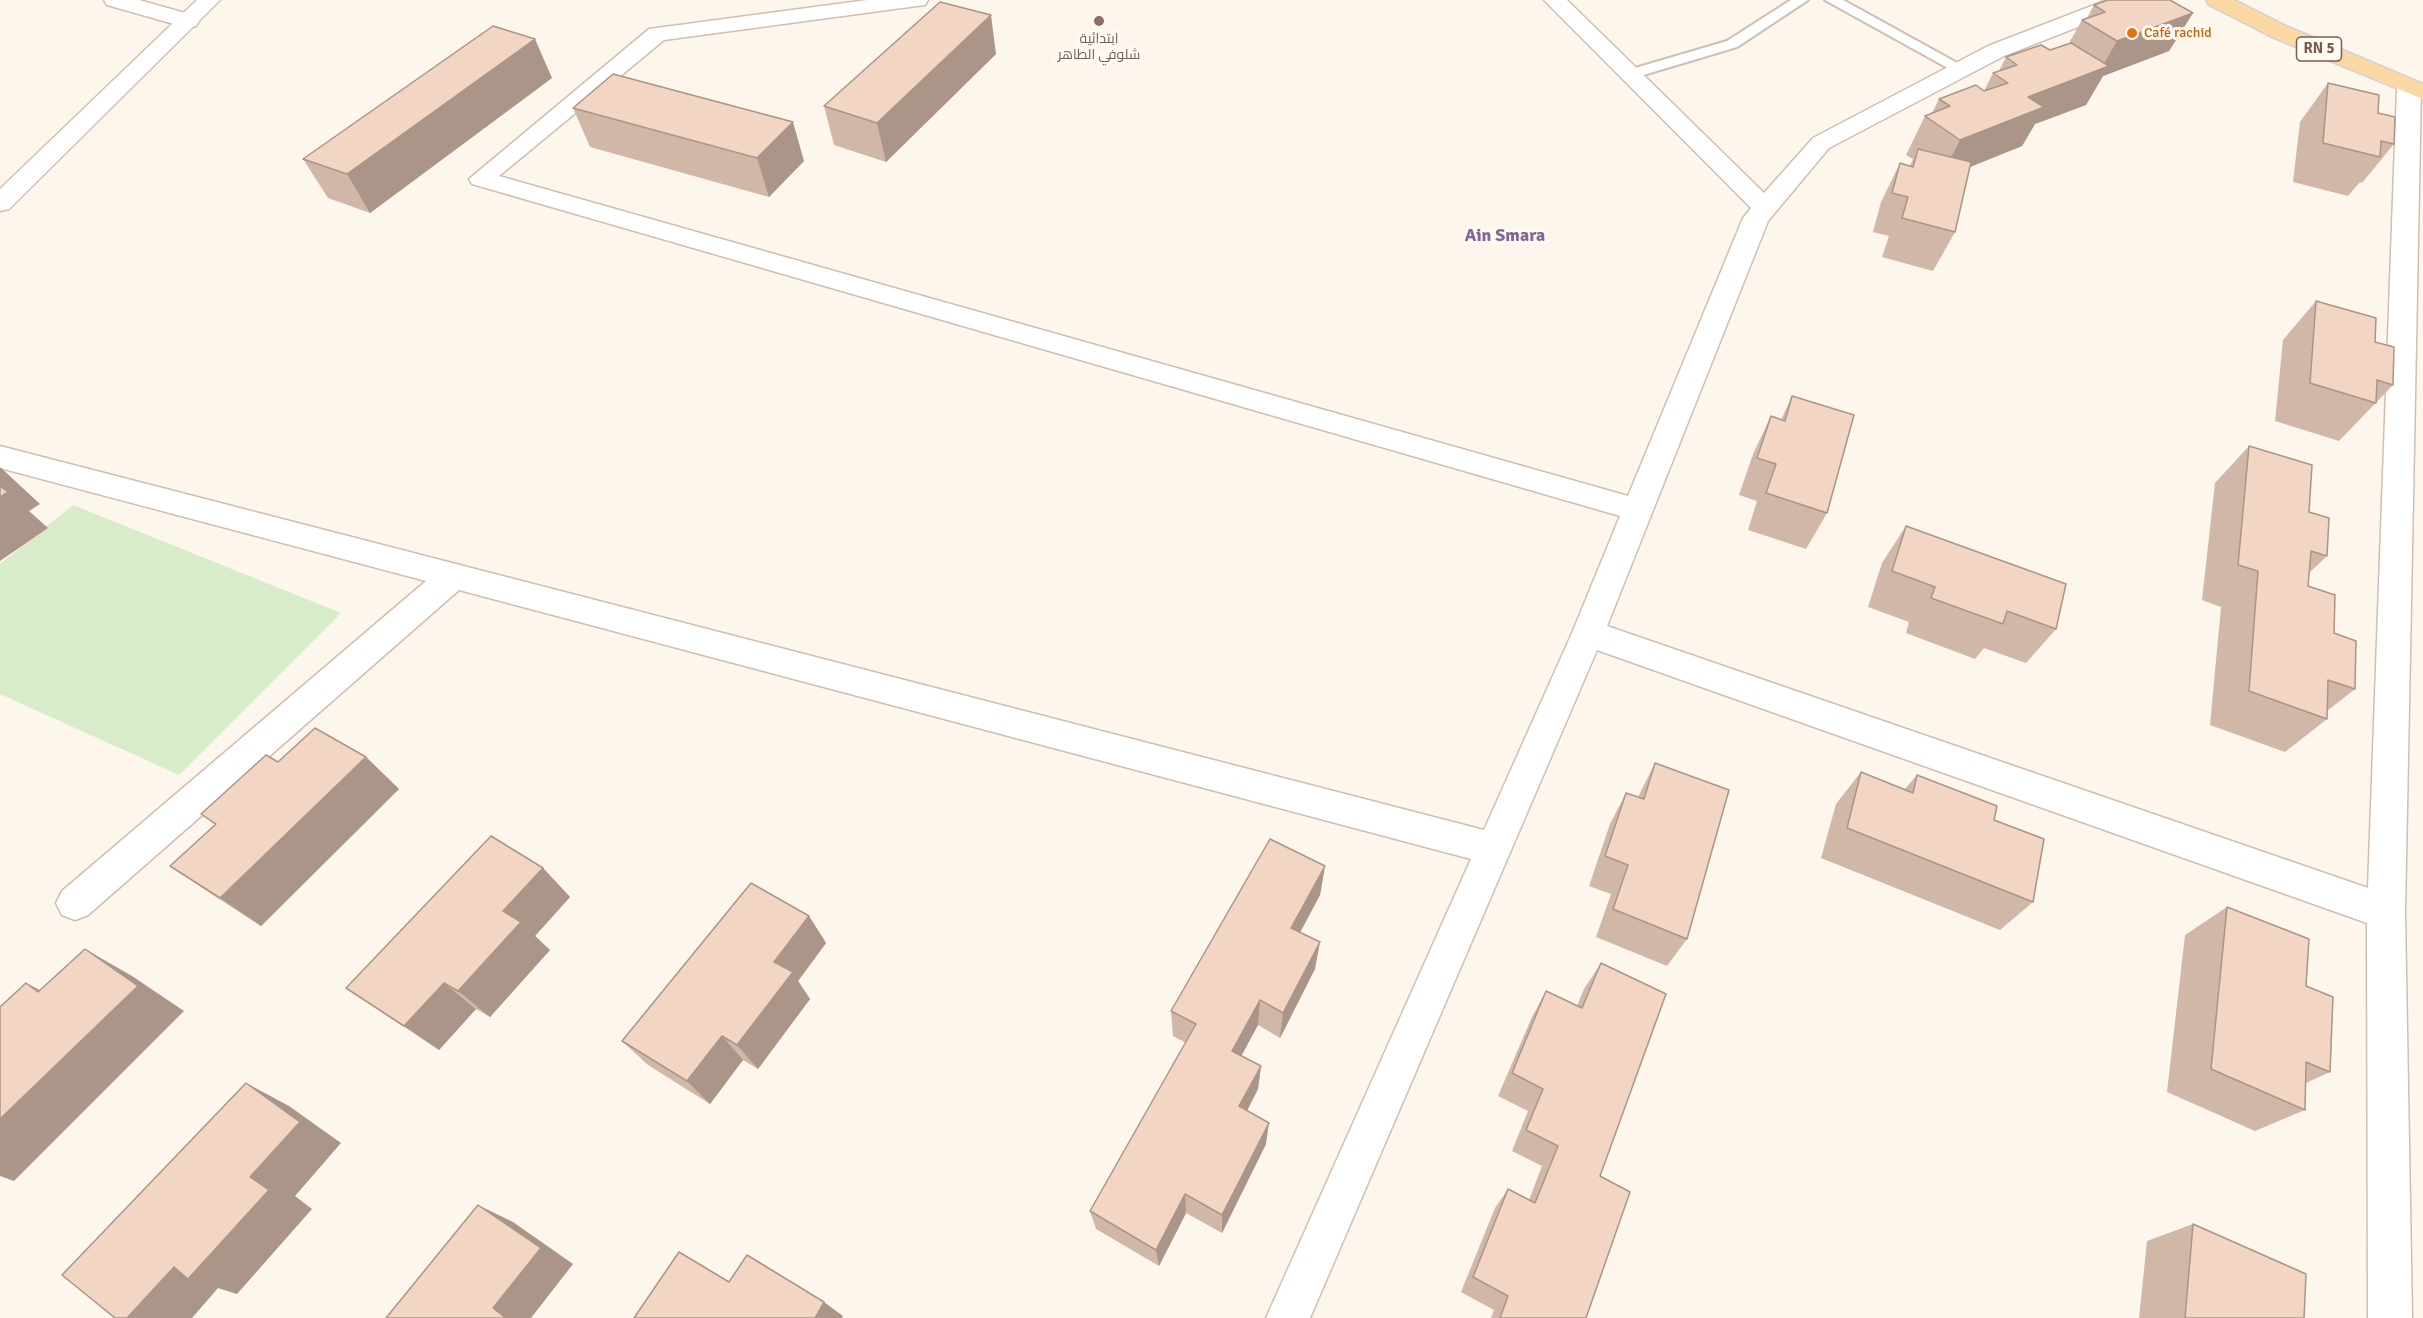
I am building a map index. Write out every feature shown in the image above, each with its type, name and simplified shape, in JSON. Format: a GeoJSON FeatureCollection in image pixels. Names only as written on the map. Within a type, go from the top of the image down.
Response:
{"type":"FeatureCollection","features":[{"type":"Feature","properties":{"kind":"main road","name":"RN 5"},"geometry":{"type":"LineString","coordinates":[[2217,0],[2280,32],[2416,90]]}},
{"type":"Feature","properties":{"kind":"street"},"geometry":{"type":"LineString","coordinates":[[115,0],[188,21]]}},
{"type":"Feature","properties":{"kind":"street"},"geometry":{"type":"LineString","coordinates":[[0,203],[210,0]]}},
{"type":"Feature","properties":{"kind":"street"},"geometry":{"type":"LineString","coordinates":[[917,0],[657,34],[481,179],[1638,510]]}},
{"type":"Feature","properties":{"kind":"street"},"geometry":{"type":"LineString","coordinates":[[1556,0],[1765,208]]}},
{"type":"Feature","properties":{"kind":"street"},"geometry":{"type":"LineString","coordinates":[[1288,1318],[1588,633],[1756,218],[1821,143],[1996,51],[2127,0]]}},
{"type":"Feature","properties":{"kind":"street"},"geometry":{"type":"LineString","coordinates":[[2390,1318],[2386,912],[2416,161],[2416,90]]}},
{"type":"Feature","properties":{"kind":"street"},"geometry":{"type":"LineString","coordinates":[[0,457],[1494,849]]}},
{"type":"Feature","properties":{"kind":"street"},"geometry":{"type":"LineString","coordinates":[[75,903],[454,576]]}},
{"type":"Feature","properties":{"kind":"street"},"geometry":{"type":"LineString","coordinates":[[1588,633],[2386,912]]}},
{"type":"Feature","properties":{"kind":"lane"},"geometry":{"type":"LineString","coordinates":[[1630,74],[1732,44],[1801,0]]}},
{"type":"Feature","properties":{"kind":"lane"},"geometry":{"type":"LineString","coordinates":[[1832,0],[1960,69]]}},
{"type":"Feature","properties":{"kind":"green space"},"geometry":{"type":"Polygon","coordinates":[[[73,505],[341,613],[179,775],[0,694],[0,564],[73,505]]]}},
{"type":"Feature","properties":{"kind":"building"},"geometry":{"type":"Polygon","coordinates":[[[2108,0],[2170,0],[2193,13],[2117,41],[2082,20],[2105,12],[2094,5],[2108,0]]]}},
{"type":"Feature","properties":{"kind":"building"},"geometry":{"type":"Polygon","coordinates":[[[940,2],[991,15],[877,123],[824,106],[940,2]]]}},
{"type":"Feature","properties":{"kind":"building"},"geometry":{"type":"Polygon","coordinates":[[[493,26],[535,39],[347,174],[303,159],[493,26]]]}},
{"type":"Feature","properties":{"kind":"building"},"geometry":{"type":"Polygon","coordinates":[[[2071,43],[2109,66],[2028,97],[2044,107],[1960,140],[1925,116],[1950,106],[1939,99],[1976,85],[1984,91],[2008,83],[1993,73],[2017,65],[2006,57],[2041,45],[2050,50],[2071,43]]]}},
{"type":"Feature","properties":{"kind":"building"},"geometry":{"type":"Polygon","coordinates":[[[613,74],[793,122],[757,158],[573,108],[613,74]]]}},
{"type":"Feature","properties":{"kind":"building"},"geometry":{"type":"Polygon","coordinates":[[[2328,83],[2379,95],[2378,113],[2395,117],[2394,144],[2381,141],[2380,157],[2323,143],[2328,83]]]}},
{"type":"Feature","properties":{"kind":"building"},"geometry":{"type":"Polygon","coordinates":[[[1918,149],[1971,162],[1955,232],[1902,218],[1908,197],[1892,193],[1900,163],[1913,167],[1918,149]]]}},
{"type":"Feature","properties":{"kind":"building"},"geometry":{"type":"Polygon","coordinates":[[[2316,301],[2376,318],[2375,342],[2394,347],[2393,385],[2377,380],[2376,403],[2310,383],[2316,301]]]}},
{"type":"Feature","properties":{"kind":"building"},"geometry":{"type":"Polygon","coordinates":[[[1792,396],[1854,415],[1827,513],[1766,493],[1776,464],[1757,458],[1771,416],[1785,421],[1792,396]]]}},
{"type":"Feature","properties":{"kind":"building"},"geometry":{"type":"Polygon","coordinates":[[[2249,446],[2312,465],[2309,512],[2329,518],[2327,556],[2311,551],[2308,586],[2335,595],[2334,633],[2356,641],[2355,689],[2328,680],[2327,719],[2249,691],[2258,571],[2238,565],[2249,446]]]}},
{"type":"Feature","properties":{"kind":"building"},"geometry":{"type":"Polygon","coordinates":[[[0,486],[8,492],[0,497],[0,486]]]}},
{"type":"Feature","properties":{"kind":"building"},"geometry":{"type":"Polygon","coordinates":[[[1906,526],[2066,584],[2056,629],[2007,611],[2003,624],[1931,598],[1935,587],[1892,571],[1906,526]]]}},
{"type":"Feature","properties":{"kind":"building"},"geometry":{"type":"Polygon","coordinates":[[[315,728],[366,757],[220,898],[170,866],[216,824],[201,814],[266,755],[278,762],[315,728]]]}},
{"type":"Feature","properties":{"kind":"building"},"geometry":{"type":"Polygon","coordinates":[[[1655,763],[1729,790],[1687,939],[1613,909],[1628,865],[1605,856],[1626,793],[1644,799],[1655,763]]]}},
{"type":"Feature","properties":{"kind":"building"},"geometry":{"type":"Polygon","coordinates":[[[1861,772],[1913,793],[1917,775],[1997,806],[1994,820],[2044,839],[2033,902],[1847,828],[1861,772]]]}},
{"type":"Feature","properties":{"kind":"building"},"geometry":{"type":"Polygon","coordinates":[[[491,836],[543,868],[503,911],[521,922],[458,991],[444,983],[404,1026],[346,988],[491,836]]]}},
{"type":"Feature","properties":{"kind":"building"},"geometry":{"type":"Polygon","coordinates":[[[1270,839],[1325,866],[1291,928],[1320,942],[1283,1013],[1260,1000],[1232,1051],[1261,1066],[1239,1106],[1269,1123],[1222,1215],[1185,1194],[1156,1250],[1090,1211],[1196,1024],[1171,1011],[1270,839]]]}},
{"type":"Feature","properties":{"kind":"building"},"geometry":{"type":"Polygon","coordinates":[[[751,883],[809,916],[774,962],[793,972],[737,1045],[722,1036],[687,1081],[622,1041],[751,883]]]}},
{"type":"Feature","properties":{"kind":"building"},"geometry":{"type":"Polygon","coordinates":[[[2227,907],[2309,939],[2306,986],[2333,997],[2330,1072],[2306,1062],[2305,1110],[2211,1069],[2227,907]]]}},
{"type":"Feature","properties":{"kind":"building"},"geometry":{"type":"Polygon","coordinates":[[[85,949],[138,986],[0,1119],[0,1007],[26,983],[38,992],[85,949]]]}},
{"type":"Feature","properties":{"kind":"building"},"geometry":{"type":"Polygon","coordinates":[[[1601,963],[1666,994],[1600,1176],[1630,1192],[1586,1318],[1500,1318],[1508,1296],[1473,1277],[1508,1189],[1535,1203],[1558,1146],[1526,1130],[1543,1089],[1512,1073],[1546,991],[1582,1008],[1601,963]]]}},
{"type":"Feature","properties":{"kind":"building"},"geometry":{"type":"Polygon","coordinates":[[[246,1083],[300,1122],[250,1177],[269,1190],[188,1279],[174,1267],[127,1318],[115,1318],[62,1275],[246,1083]]]}},
{"type":"Feature","properties":{"kind":"building"},"geometry":{"type":"Polygon","coordinates":[[[478,1205],[541,1248],[493,1308],[506,1318],[386,1318],[478,1205]]]}},
{"type":"Feature","properties":{"kind":"building"},"geometry":{"type":"Polygon","coordinates":[[[2193,1224],[2306,1274],[2304,1318],[2185,1318],[2193,1224]]]}},
{"type":"Feature","properties":{"kind":"building"},"geometry":{"type":"Polygon","coordinates":[[[679,1252],[729,1282],[747,1255],[824,1302],[815,1318],[634,1318],[679,1252]]]}},
{"type":"Feature","properties":{"kind":"place","name":"ابتدائية شلوفي الطاهر"},"geometry":{"type":"Point","coordinates":[1099,21]}},
{"type":"Feature","properties":{"kind":"place","name":"Café rachid"},"geometry":{"type":"Point","coordinates":[2132,33]}},
{"type":"Feature","properties":{"kind":"district","name":"Ain Smara"},"geometry":{"type":"Point","coordinates":[1505,236]}}]}
